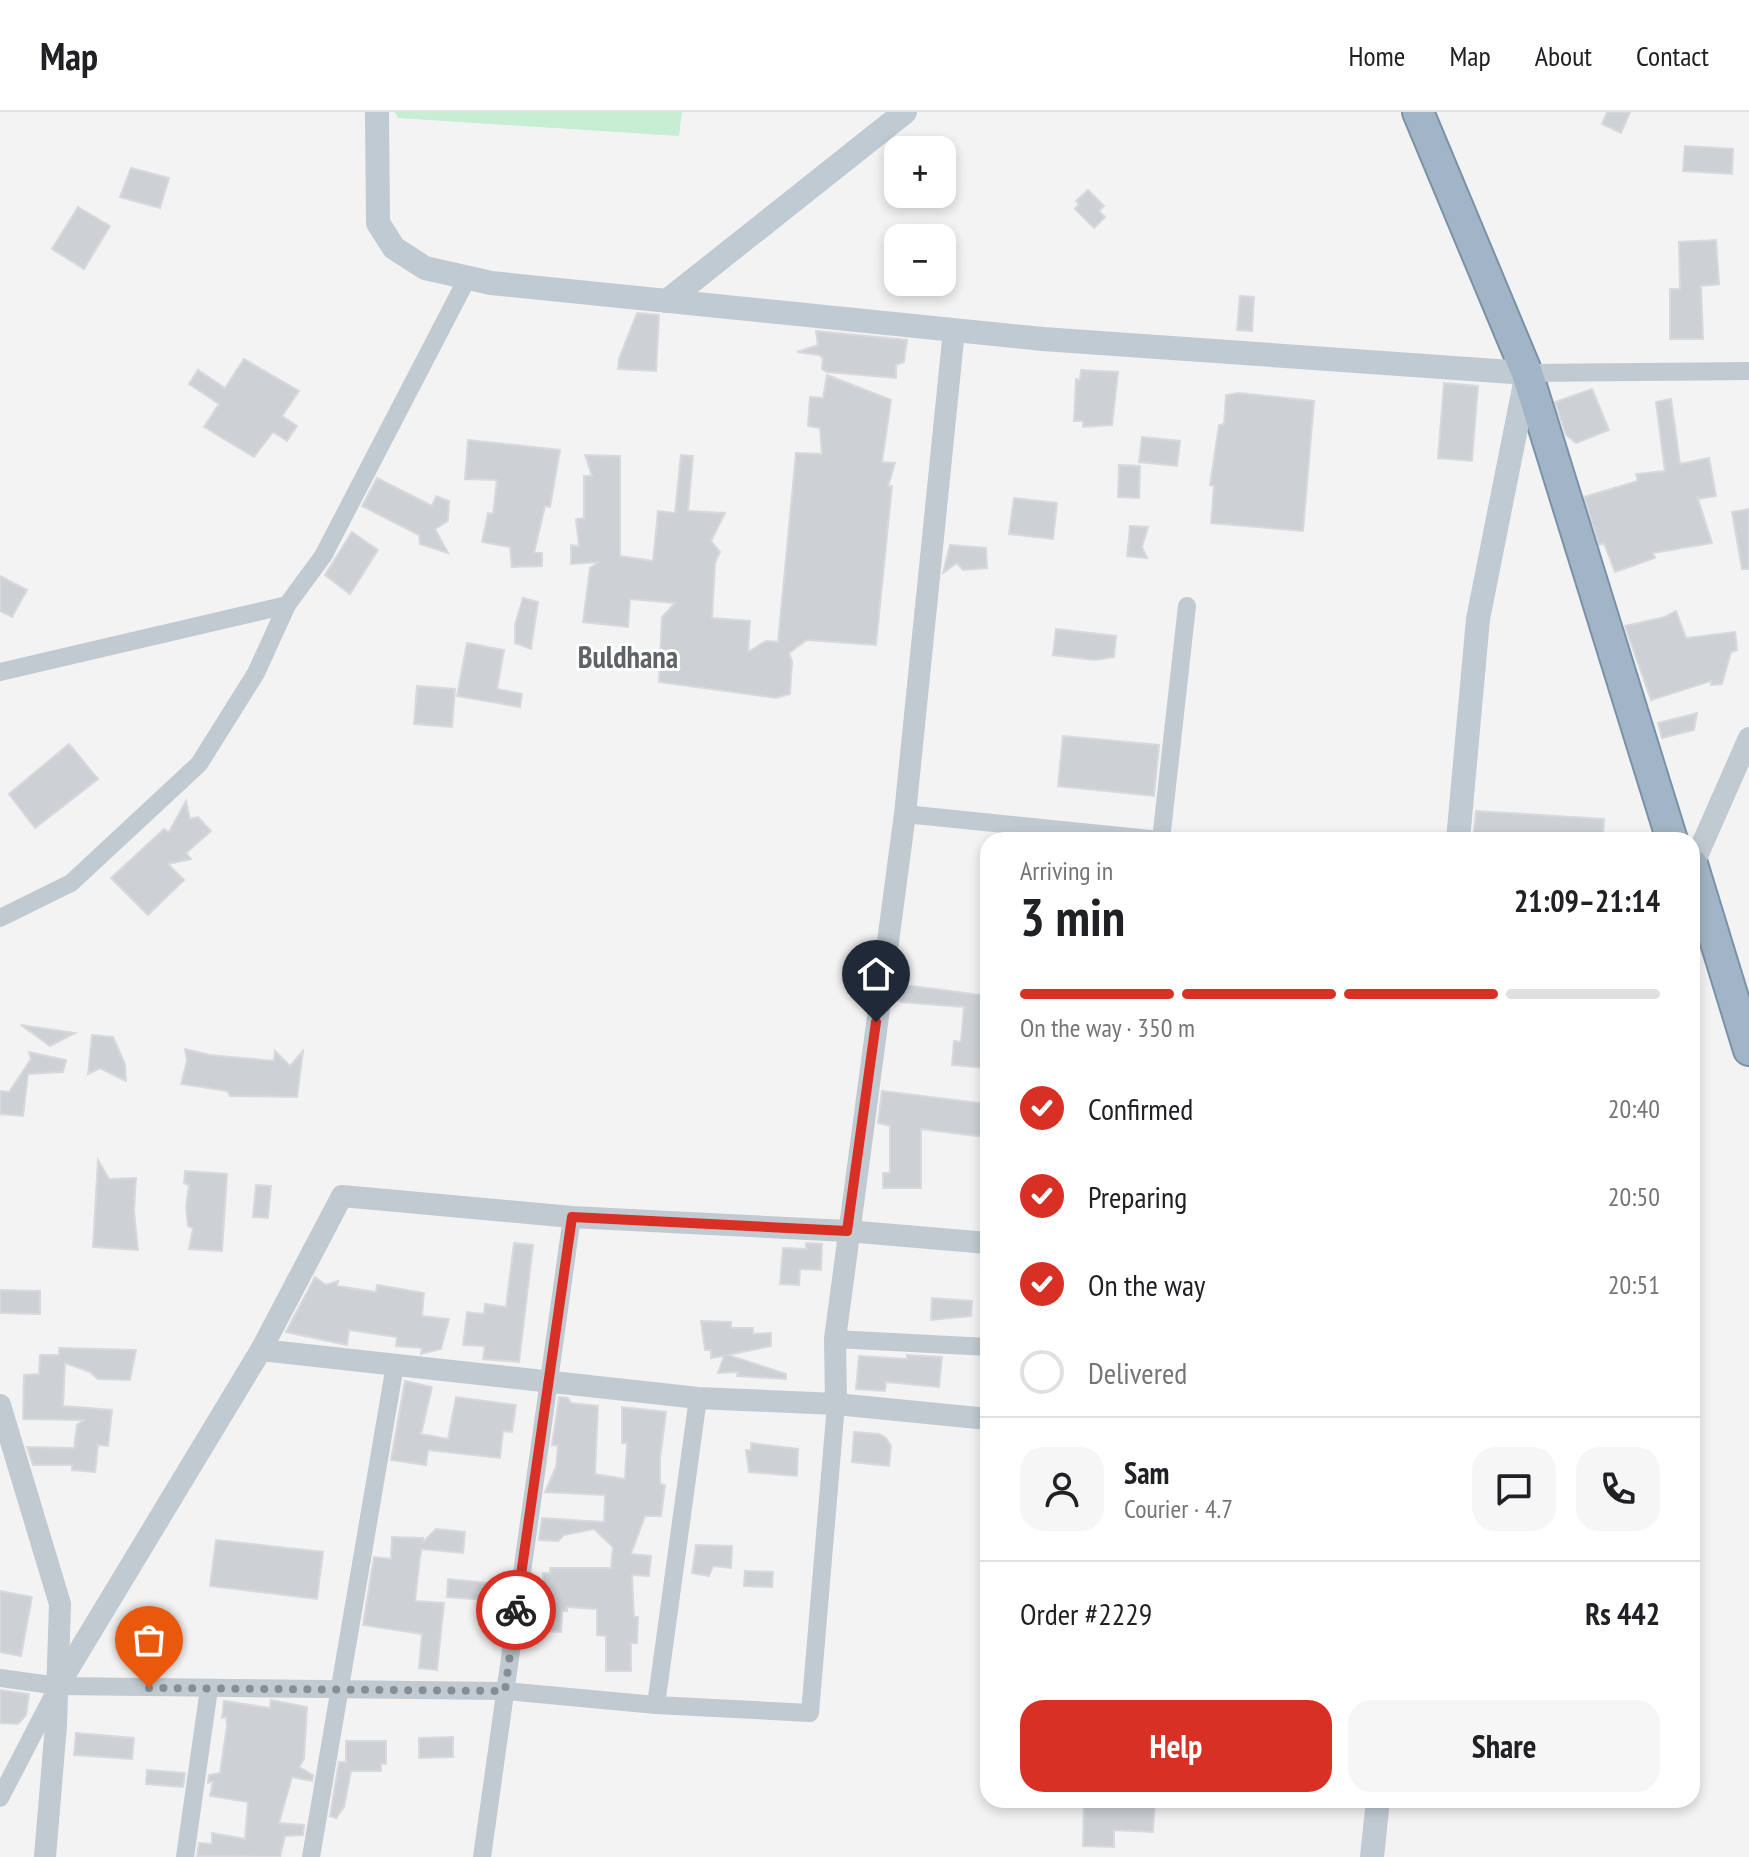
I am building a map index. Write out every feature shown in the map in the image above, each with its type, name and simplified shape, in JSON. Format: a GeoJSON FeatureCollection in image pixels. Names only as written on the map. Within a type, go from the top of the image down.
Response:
{"type":"FeatureCollection","features":[{"type":"Feature","properties":{"kind":"highway"},"geometry":{"type":"LineString","coordinates":[[1418,112],[1527,373],[1670,832]]}},
{"type":"Feature","properties":{"kind":"highway"},"geometry":{"type":"LineString","coordinates":[[1700,890],[1749,1050]]}},
{"type":"Feature","properties":{"kind":"main road"},"geometry":{"type":"LineString","coordinates":[[377,112],[378,223],[394,248],[425,268],[491,283],[954,330],[1527,373],[1478,619],[1459,832]]}},
{"type":"Feature","properties":{"kind":"main road"},"geometry":{"type":"LineString","coordinates":[[667,301],[905,112]]}},
{"type":"Feature","properties":{"kind":"main road"},"geometry":{"type":"LineString","coordinates":[[1372,1857],[1377,1808]]}},
{"type":"Feature","properties":{"kind":"street"},"geometry":{"type":"LineString","coordinates":[[0,918],[71,883],[199,764],[256,673],[287,605],[323,556],[468,277]]}},
{"type":"Feature","properties":{"kind":"street"},"geometry":{"type":"LineString","coordinates":[[0,1678],[58,1686],[505,1691],[656,1705],[810,1713],[836,1404],[835,1339],[905,814],[954,330]]}},
{"type":"Feature","properties":{"kind":"street"},"geometry":{"type":"LineString","coordinates":[[1527,373],[1749,371]]}},
{"type":"Feature","properties":{"kind":"street"},"geometry":{"type":"LineString","coordinates":[[0,672],[287,605]]}},
{"type":"Feature","properties":{"kind":"street"},"geometry":{"type":"LineString","coordinates":[[1161,832],[1187,606]]}},
{"type":"Feature","properties":{"kind":"street"},"geometry":{"type":"LineString","coordinates":[[1700,846],[1749,738]]}},
{"type":"Feature","properties":{"kind":"street"},"geometry":{"type":"LineString","coordinates":[[905,814],[1082,832]]}},
{"type":"Feature","properties":{"kind":"street"},"geometry":{"type":"LineString","coordinates":[[0,1798],[58,1686],[261,1350],[342,1196],[572,1217],[847,1231],[980,1242]]}},
{"type":"Feature","properties":{"kind":"street"},"geometry":{"type":"LineString","coordinates":[[482,1857],[572,1217]]}},
{"type":"Feature","properties":{"kind":"street"},"geometry":{"type":"LineString","coordinates":[[835,1339],[980,1347]]}},
{"type":"Feature","properties":{"kind":"street"},"geometry":{"type":"LineString","coordinates":[[261,1350],[698,1398],[836,1404],[980,1418]]}},
{"type":"Feature","properties":{"kind":"street"},"geometry":{"type":"LineString","coordinates":[[311,1857],[342,1691],[395,1365]]}},
{"type":"Feature","properties":{"kind":"street"},"geometry":{"type":"LineString","coordinates":[[656,1705],[698,1398]]}},
{"type":"Feature","properties":{"kind":"street"},"geometry":{"type":"LineString","coordinates":[[0,1405],[60,1604],[58,1686],[45,1857]]}},
{"type":"Feature","properties":{"kind":"street"},"geometry":{"type":"LineString","coordinates":[[185,1857],[209,1689]]}},
{"type":"Feature","properties":{"kind":"green space"},"geometry":{"type":"Polygon","coordinates":[[[395,112],[682,112],[679,136],[398,118],[395,112]]]}},
{"type":"Feature","properties":{"kind":"building"},"geometry":{"type":"Polygon","coordinates":[[[1607,112],[1630,112],[1621,133],[1602,124],[1607,112]]]}},
{"type":"Feature","properties":{"kind":"building"},"geometry":{"type":"Polygon","coordinates":[[[1685,146],[1733,149],[1732,174],[1683,171],[1685,146]]]}},
{"type":"Feature","properties":{"kind":"building"},"geometry":{"type":"Polygon","coordinates":[[[131,168],[169,178],[160,208],[120,197],[131,168]]]}},
{"type":"Feature","properties":{"kind":"building"},"geometry":{"type":"Polygon","coordinates":[[[1088,190],[1104,206],[1099,211],[1105,217],[1094,228],[1075,209],[1079,204],[1076,201],[1088,190]]]}},
{"type":"Feature","properties":{"kind":"building"},"geometry":{"type":"Polygon","coordinates":[[[78,207],[110,226],[84,269],[52,249],[78,207]]]}},
{"type":"Feature","properties":{"kind":"building"},"geometry":{"type":"Polygon","coordinates":[[[1716,240],[1719,284],[1701,286],[1703,339],[1670,339],[1670,289],[1680,289],[1679,242],[1716,240]]]}},
{"type":"Feature","properties":{"kind":"building"},"geometry":{"type":"Polygon","coordinates":[[[1240,296],[1254,297],[1252,331],[1237,330],[1240,296]]]}},
{"type":"Feature","properties":{"kind":"building"},"geometry":{"type":"Polygon","coordinates":[[[637,313],[659,315],[656,371],[618,369],[637,313]]]}},
{"type":"Feature","properties":{"kind":"building"},"geometry":{"type":"Polygon","coordinates":[[[816,331],[907,340],[904,362],[896,365],[896,378],[827,372],[822,369],[823,358],[819,355],[797,352],[818,345],[816,331]]]}},
{"type":"Feature","properties":{"kind":"building"},"geometry":{"type":"Polygon","coordinates":[[[244,359],[299,391],[282,416],[297,426],[287,441],[273,432],[254,457],[204,427],[219,404],[189,384],[198,370],[225,388],[244,359]]]}},
{"type":"Feature","properties":{"kind":"building"},"geometry":{"type":"Polygon","coordinates":[[[1081,370],[1118,372],[1112,425],[1083,427],[1083,421],[1074,421],[1076,379],[1080,380],[1081,370]]]}},
{"type":"Feature","properties":{"kind":"building"},"geometry":{"type":"Polygon","coordinates":[[[827,375],[891,400],[882,462],[895,463],[888,486],[892,486],[876,645],[807,640],[789,653],[792,662],[790,694],[776,698],[659,682],[662,617],[675,603],[630,599],[628,627],[583,622],[590,568],[599,562],[571,564],[571,545],[579,546],[576,519],[584,518],[584,476],[592,476],[585,455],[620,456],[620,556],[653,561],[658,511],[675,513],[681,455],[693,456],[688,511],[725,513],[711,541],[720,552],[715,563],[712,618],[750,621],[748,652],[766,641],[778,642],[796,453],[822,454],[820,428],[808,426],[810,397],[823,398],[827,375]]]}},
{"type":"Feature","properties":{"kind":"building"},"geometry":{"type":"Polygon","coordinates":[[[1444,383],[1478,386],[1472,461],[1438,458],[1444,383]]]}},
{"type":"Feature","properties":{"kind":"building"},"geometry":{"type":"Polygon","coordinates":[[[1592,389],[1609,430],[1576,443],[1566,435],[1555,402],[1592,389]]]}},
{"type":"Feature","properties":{"kind":"building"},"geometry":{"type":"Polygon","coordinates":[[[1238,393],[1314,401],[1303,531],[1211,523],[1214,486],[1210,485],[1219,425],[1224,424],[1226,395],[1238,393]]]}},
{"type":"Feature","properties":{"kind":"building"},"geometry":{"type":"Polygon","coordinates":[[[1671,399],[1680,464],[1709,458],[1716,496],[1699,499],[1697,496],[1712,543],[1653,553],[1655,558],[1615,572],[1604,543],[1599,545],[1584,497],[1638,481],[1636,474],[1665,471],[1656,402],[1671,399]]]}},
{"type":"Feature","properties":{"kind":"building"},"geometry":{"type":"Polygon","coordinates":[[[1142,437],[1180,441],[1177,466],[1139,462],[1142,437]]]}},
{"type":"Feature","properties":{"kind":"building"},"geometry":{"type":"Polygon","coordinates":[[[468,440],[560,450],[550,507],[545,506],[534,553],[542,553],[542,566],[512,567],[510,547],[482,542],[488,513],[493,514],[497,480],[465,479],[468,440]]]}},
{"type":"Feature","properties":{"kind":"building"},"geometry":{"type":"Polygon","coordinates":[[[1119,465],[1140,466],[1139,498],[1118,497],[1119,465]]]}},
{"type":"Feature","properties":{"kind":"building"},"geometry":{"type":"Polygon","coordinates":[[[377,478],[432,506],[436,496],[449,501],[448,521],[435,529],[448,553],[420,544],[419,535],[362,506],[377,478]]]}},
{"type":"Feature","properties":{"kind":"building"},"geometry":{"type":"Polygon","coordinates":[[[1014,498],[1057,503],[1053,539],[1009,534],[1014,498]]]}},
{"type":"Feature","properties":{"kind":"building"},"geometry":{"type":"Polygon","coordinates":[[[1749,509],[1749,569],[1742,569],[1732,512],[1749,509]]]}},
{"type":"Feature","properties":{"kind":"building"},"geometry":{"type":"Polygon","coordinates":[[[1130,526],[1148,527],[1142,547],[1147,558],[1127,556],[1130,526]]]}},
{"type":"Feature","properties":{"kind":"building"},"geometry":{"type":"Polygon","coordinates":[[[352,532],[378,550],[350,594],[325,575],[352,532]]]}},
{"type":"Feature","properties":{"kind":"building"},"geometry":{"type":"Polygon","coordinates":[[[950,545],[986,548],[987,568],[963,570],[957,563],[943,573],[950,545]]]}},
{"type":"Feature","properties":{"kind":"building"},"geometry":{"type":"Polygon","coordinates":[[[0,576],[27,590],[12,617],[0,611],[0,576]]]}},
{"type":"Feature","properties":{"kind":"building"},"geometry":{"type":"Polygon","coordinates":[[[523,598],[538,602],[531,649],[515,643],[515,625],[523,598]]]}},
{"type":"Feature","properties":{"kind":"building"},"geometry":{"type":"Polygon","coordinates":[[[1676,611],[1686,638],[1735,632],[1737,650],[1731,652],[1722,684],[1711,685],[1711,681],[1651,700],[1625,626],[1665,617],[1676,611]]]}},
{"type":"Feature","properties":{"kind":"building"},"geometry":{"type":"Polygon","coordinates":[[[1056,629],[1116,636],[1114,657],[1095,660],[1053,655],[1056,629]]]}},
{"type":"Feature","properties":{"kind":"building"},"geometry":{"type":"Polygon","coordinates":[[[467,643],[504,650],[497,689],[522,694],[520,707],[457,696],[467,643]]]}},
{"type":"Feature","properties":{"kind":"building"},"geometry":{"type":"Polygon","coordinates":[[[417,686],[455,689],[452,727],[414,724],[417,686]]]}},
{"type":"Feature","properties":{"kind":"building"},"geometry":{"type":"Polygon","coordinates":[[[1697,713],[1694,730],[1662,738],[1658,723],[1697,713]]]}},
{"type":"Feature","properties":{"kind":"building"},"geometry":{"type":"Polygon","coordinates":[[[1063,736],[1159,745],[1154,796],[1058,786],[1063,736]]]}},
{"type":"Feature","properties":{"kind":"building"},"geometry":{"type":"Polygon","coordinates":[[[69,744],[98,779],[35,828],[9,794],[69,744]]]}},
{"type":"Feature","properties":{"kind":"building"},"geometry":{"type":"Polygon","coordinates":[[[186,801],[190,819],[198,817],[211,831],[186,853],[191,859],[168,864],[184,880],[148,915],[111,878],[164,829],[169,832],[186,801]]]}},
{"type":"Feature","properties":{"kind":"building"},"geometry":{"type":"Polygon","coordinates":[[[1476,811],[1604,819],[1603,832],[1474,832],[1476,811]]]}},
{"type":"Feature","properties":{"kind":"building"},"geometry":{"type":"Polygon","coordinates":[[[896,984],[980,995],[980,1067],[952,1065],[954,1041],[961,1042],[964,1007],[895,999],[896,984]]]}},
{"type":"Feature","properties":{"kind":"building"},"geometry":{"type":"Polygon","coordinates":[[[21,1025],[75,1033],[50,1046],[21,1025]]]}},
{"type":"Feature","properties":{"kind":"building"},"geometry":{"type":"Polygon","coordinates":[[[92,1035],[113,1037],[125,1064],[126,1081],[100,1068],[88,1074],[92,1035]]]}},
{"type":"Feature","properties":{"kind":"building"},"geometry":{"type":"Polygon","coordinates":[[[185,1049],[210,1055],[274,1061],[275,1051],[290,1066],[303,1051],[297,1097],[230,1096],[227,1091],[181,1084],[187,1061],[185,1049]]]}},
{"type":"Feature","properties":{"kind":"building"},"geometry":{"type":"Polygon","coordinates":[[[29,1052],[66,1060],[63,1072],[28,1074],[23,1116],[0,1114],[0,1091],[9,1092],[31,1059],[29,1052]]]}},
{"type":"Feature","properties":{"kind":"building"},"geometry":{"type":"Polygon","coordinates":[[[882,1091],[980,1103],[980,1136],[921,1129],[921,1188],[883,1188],[883,1173],[890,1173],[890,1126],[878,1123],[882,1091]]]}},
{"type":"Feature","properties":{"kind":"building"},"geometry":{"type":"Polygon","coordinates":[[[98,1160],[109,1179],[136,1178],[134,1211],[138,1250],[93,1247],[98,1160]]]}},
{"type":"Feature","properties":{"kind":"building"},"geometry":{"type":"Polygon","coordinates":[[[185,1171],[227,1174],[222,1251],[189,1249],[193,1228],[188,1226],[186,1207],[189,1185],[184,1183],[185,1171]]]}},
{"type":"Feature","properties":{"kind":"building"},"geometry":{"type":"Polygon","coordinates":[[[256,1185],[271,1186],[268,1218],[253,1217],[256,1185]]]}},
{"type":"Feature","properties":{"kind":"building"},"geometry":{"type":"Polygon","coordinates":[[[514,1243],[533,1245],[519,1362],[483,1359],[485,1346],[463,1345],[467,1312],[484,1314],[485,1304],[506,1307],[514,1243]]]}},
{"type":"Feature","properties":{"kind":"building"},"geometry":{"type":"Polygon","coordinates":[[[806,1243],[822,1244],[821,1270],[800,1269],[799,1285],[780,1284],[783,1248],[806,1249],[806,1243]]]}},
{"type":"Feature","properties":{"kind":"building"},"geometry":{"type":"Polygon","coordinates":[[[315,1277],[326,1285],[338,1281],[337,1286],[376,1292],[377,1285],[424,1293],[422,1316],[449,1319],[441,1349],[421,1354],[422,1348],[396,1346],[397,1337],[349,1330],[347,1345],[286,1332],[315,1277]]]}},
{"type":"Feature","properties":{"kind":"building"},"geometry":{"type":"Polygon","coordinates":[[[0,1290],[40,1291],[40,1314],[0,1313],[0,1290]]]}},
{"type":"Feature","properties":{"kind":"building"},"geometry":{"type":"Polygon","coordinates":[[[932,1298],[972,1301],[971,1316],[931,1320],[932,1298]]]}},
{"type":"Feature","properties":{"kind":"building"},"geometry":{"type":"Polygon","coordinates":[[[701,1321],[731,1322],[731,1328],[753,1328],[753,1334],[771,1333],[771,1346],[728,1355],[786,1374],[786,1379],[737,1376],[738,1372],[718,1373],[724,1356],[711,1358],[711,1350],[705,1350],[701,1321]]]}},
{"type":"Feature","properties":{"kind":"building"},"geometry":{"type":"Polygon","coordinates":[[[59,1348],[136,1350],[130,1380],[98,1379],[90,1372],[65,1363],[63,1406],[112,1410],[108,1446],[98,1445],[95,1472],[72,1470],[72,1465],[33,1465],[27,1447],[74,1448],[77,1425],[84,1420],[23,1419],[24,1375],[39,1374],[40,1355],[59,1355],[59,1348]]]}},
{"type":"Feature","properties":{"kind":"building"},"geometry":{"type":"Polygon","coordinates":[[[907,1355],[942,1357],[939,1387],[886,1382],[885,1391],[856,1389],[859,1356],[907,1359],[907,1355]]]}},
{"type":"Feature","properties":{"kind":"building"},"geometry":{"type":"Polygon","coordinates":[[[405,1381],[432,1387],[421,1434],[448,1439],[456,1397],[516,1405],[512,1432],[503,1431],[500,1458],[428,1450],[426,1465],[391,1460],[405,1381]]]}},
{"type":"Feature","properties":{"kind":"building"},"geometry":{"type":"Polygon","coordinates":[[[559,1397],[568,1398],[571,1403],[598,1406],[595,1474],[625,1479],[627,1443],[622,1443],[622,1407],[666,1412],[660,1459],[660,1484],[665,1485],[661,1516],[645,1516],[631,1554],[651,1556],[649,1576],[632,1575],[634,1617],[638,1617],[637,1643],[631,1643],[631,1671],[606,1671],[606,1636],[597,1635],[597,1609],[567,1607],[567,1611],[562,1611],[561,1632],[526,1630],[531,1596],[543,1596],[543,1573],[550,1573],[550,1568],[611,1568],[613,1547],[594,1529],[564,1535],[558,1541],[539,1540],[542,1518],[604,1522],[605,1495],[545,1492],[556,1467],[558,1446],[552,1445],[559,1397]]]}},
{"type":"Feature","properties":{"kind":"building"},"geometry":{"type":"Polygon","coordinates":[[[854,1432],[879,1434],[886,1438],[891,1446],[889,1466],[852,1462],[854,1432]]]}},
{"type":"Feature","properties":{"kind":"building"},"geometry":{"type":"Polygon","coordinates":[[[751,1443],[798,1449],[797,1476],[749,1472],[746,1450],[751,1450],[751,1443]]]}},
{"type":"Feature","properties":{"kind":"building"},"geometry":{"type":"Polygon","coordinates":[[[436,1529],[465,1532],[463,1553],[422,1549],[420,1557],[415,1601],[444,1603],[437,1670],[419,1668],[422,1634],[363,1625],[374,1557],[391,1559],[392,1537],[423,1538],[423,1542],[436,1529]]]}},
{"type":"Feature","properties":{"kind":"building"},"geometry":{"type":"Polygon","coordinates":[[[216,1540],[323,1552],[317,1599],[210,1586],[216,1540]]]}},
{"type":"Feature","properties":{"kind":"building"},"geometry":{"type":"Polygon","coordinates":[[[696,1545],[732,1546],[731,1568],[713,1566],[709,1576],[692,1573],[696,1545]]]}},
{"type":"Feature","properties":{"kind":"building"},"geometry":{"type":"Polygon","coordinates":[[[745,1571],[773,1572],[772,1587],[744,1586],[745,1571]]]}},
{"type":"Feature","properties":{"kind":"building"},"geometry":{"type":"Polygon","coordinates":[[[448,1579],[487,1583],[486,1600],[447,1597],[448,1579]]]}},
{"type":"Feature","properties":{"kind":"building"},"geometry":{"type":"Polygon","coordinates":[[[0,1591],[32,1597],[21,1656],[0,1652],[0,1591]]]}},
{"type":"Feature","properties":{"kind":"building"},"geometry":{"type":"Polygon","coordinates":[[[0,1690],[29,1694],[26,1715],[18,1724],[0,1723],[0,1690]]]}},
{"type":"Feature","properties":{"kind":"building"},"geometry":{"type":"Polygon","coordinates":[[[271,1700],[307,1707],[304,1759],[299,1767],[313,1775],[312,1781],[292,1777],[279,1823],[304,1825],[303,1835],[285,1836],[280,1857],[197,1856],[199,1843],[212,1844],[212,1833],[245,1839],[248,1802],[210,1796],[213,1781],[208,1783],[209,1775],[220,1773],[227,1726],[226,1717],[222,1718],[224,1701],[270,1708],[271,1700]]]}},
{"type":"Feature","properties":{"kind":"building"},"geometry":{"type":"Polygon","coordinates":[[[76,1733],[134,1738],[132,1759],[74,1755],[76,1733]]]}},
{"type":"Feature","properties":{"kind":"building"},"geometry":{"type":"Polygon","coordinates":[[[453,1737],[453,1757],[419,1758],[419,1738],[453,1737]]]}},
{"type":"Feature","properties":{"kind":"building"},"geometry":{"type":"Polygon","coordinates":[[[346,1741],[386,1741],[386,1764],[381,1764],[381,1771],[351,1771],[344,1807],[336,1818],[330,1816],[339,1762],[346,1762],[346,1741]]]}},
{"type":"Feature","properties":{"kind":"building"},"geometry":{"type":"Polygon","coordinates":[[[147,1770],[185,1773],[183,1787],[146,1784],[147,1770]]]}},
{"type":"Feature","properties":{"kind":"building"},"geometry":{"type":"Polygon","coordinates":[[[1084,1808],[1154,1808],[1153,1832],[1114,1830],[1114,1847],[1083,1846],[1084,1808]]]}},
{"type":"Feature","properties":{"kind":"way so far"},"geometry":{"type":"LineString","coordinates":[[149,1688],[505,1691],[516,1610]]}},
{"type":"Feature","properties":{"kind":"district","name":"Buldhana"},"geometry":{"type":"Point","coordinates":[628,656]}},
{"type":"Feature","properties":{"kind":"route"},"geometry":{"type":"LineString","coordinates":[[516,1610],[572,1217],[847,1231],[876,1022]]}}]}
